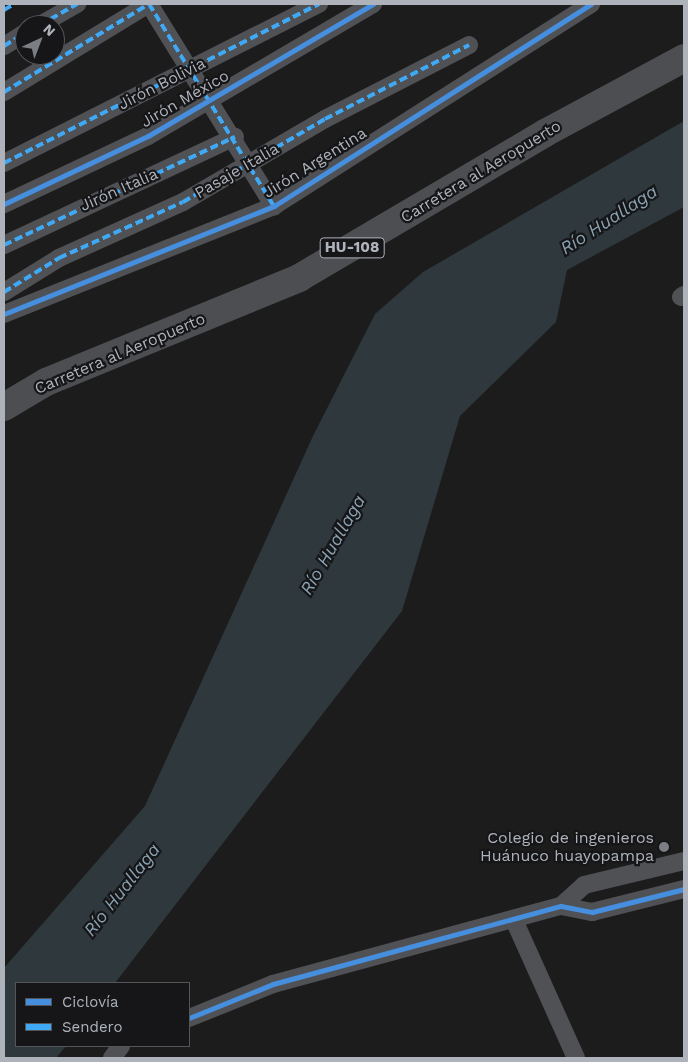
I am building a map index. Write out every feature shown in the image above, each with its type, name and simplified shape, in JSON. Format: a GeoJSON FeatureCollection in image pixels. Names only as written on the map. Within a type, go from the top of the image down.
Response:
{"type":"FeatureCollection","features":[{"type":"Feature","properties":{"kind":"main road","name":"Carretera al Aeropuerto"},"geometry":{"type":"LineString","coordinates":[[4,407],[46,382],[299,278],[545,133],[684,58]]}},
{"type":"Feature","properties":{"kind":"street"},"geometry":{"type":"LineString","coordinates":[[58,15],[77,4]]}},
{"type":"Feature","properties":{"kind":"street"},"geometry":{"type":"LineString","coordinates":[[4,92],[149,4],[235,137],[274,206]]}},
{"type":"Feature","properties":{"kind":"street","name":"Jirón Bolivia"},"geometry":{"type":"LineString","coordinates":[[4,164],[320,4]]}},
{"type":"Feature","properties":{"kind":"street","name":"Jirón México"},"geometry":{"type":"LineString","coordinates":[[4,204],[148,136],[373,4]]}},
{"type":"Feature","properties":{"kind":"street","name":"Jirón Argentina"},"geometry":{"type":"LineString","coordinates":[[4,314],[274,206],[592,4]]}},
{"type":"Feature","properties":{"kind":"street"},"geometry":{"type":"LineString","coordinates":[[4,46],[15,40]]}},
{"type":"Feature","properties":{"kind":"street","name":"Pasaje Italia"},"geometry":{"type":"LineString","coordinates":[[4,292],[58,258],[183,202],[325,120],[469,45]]}},
{"type":"Feature","properties":{"kind":"street","name":"Jirón Italia"},"geometry":{"type":"LineString","coordinates":[[4,245],[235,137]]}},
{"type":"Feature","properties":{"kind":"street"},"geometry":{"type":"LineString","coordinates":[[190,1018],[272,984],[561,906],[584,885],[684,861]]}},
{"type":"Feature","properties":{"kind":"street"},"geometry":{"type":"LineString","coordinates":[[561,906],[592,912],[684,889]]}},
{"type":"Feature","properties":{"kind":"street"},"geometry":{"type":"LineString","coordinates":[[514,920],[576,1058]]}},
{"type":"Feature","properties":{"kind":"street"},"geometry":{"type":"LineString","coordinates":[[112,1058],[120,1047]]}},
{"type":"Feature","properties":{"kind":"water","name":"Río Huallaga"},"geometry":{"type":"Polygon","coordinates":[[[684,121],[684,207],[567,270],[556,322],[460,416],[402,611],[116,982],[15,982],[15,1047],[65,1047],[56,1058],[4,1058],[4,968],[145,806],[313,436],[375,314],[423,272],[684,121]]]}},
{"type":"Feature","properties":{"kind":"marked path"},"geometry":{"type":"LineString","coordinates":[[4,10],[14,4]]}},
{"type":"Feature","properties":{"kind":"marked path"},"geometry":{"type":"LineString","coordinates":[[58,15],[77,4]]}},
{"type":"Feature","properties":{"kind":"marked path"},"geometry":{"type":"LineString","coordinates":[[149,4],[274,206]]}},
{"type":"Feature","properties":{"kind":"marked path"},"geometry":{"type":"LineString","coordinates":[[4,92],[149,4]]}},
{"type":"Feature","properties":{"kind":"marked path"},"geometry":{"type":"LineString","coordinates":[[4,163],[319,4]]}},
{"type":"Feature","properties":{"kind":"marked path"},"geometry":{"type":"LineString","coordinates":[[4,46],[15,39]]}},
{"type":"Feature","properties":{"kind":"marked path"},"geometry":{"type":"LineString","coordinates":[[4,292],[59,258],[183,202],[325,119],[469,45]]}},
{"type":"Feature","properties":{"kind":"marked path"},"geometry":{"type":"LineString","coordinates":[[4,245],[235,137]]}},
{"type":"Feature","properties":{"kind":"cycle path"},"geometry":{"type":"LineString","coordinates":[[4,204],[148,136],[373,4]]}},
{"type":"Feature","properties":{"kind":"cycle path"},"geometry":{"type":"LineString","coordinates":[[4,314],[274,206],[591,4]]}},
{"type":"Feature","properties":{"kind":"cycle path"},"geometry":{"type":"LineString","coordinates":[[190,1018],[273,984],[561,906],[592,912],[684,889]]}},
{"type":"Feature","properties":{"kind":"place","name":"Colegio de ingenieros Huánuco huayopampa"},"geometry":{"type":"Point","coordinates":[664,847]}}]}
